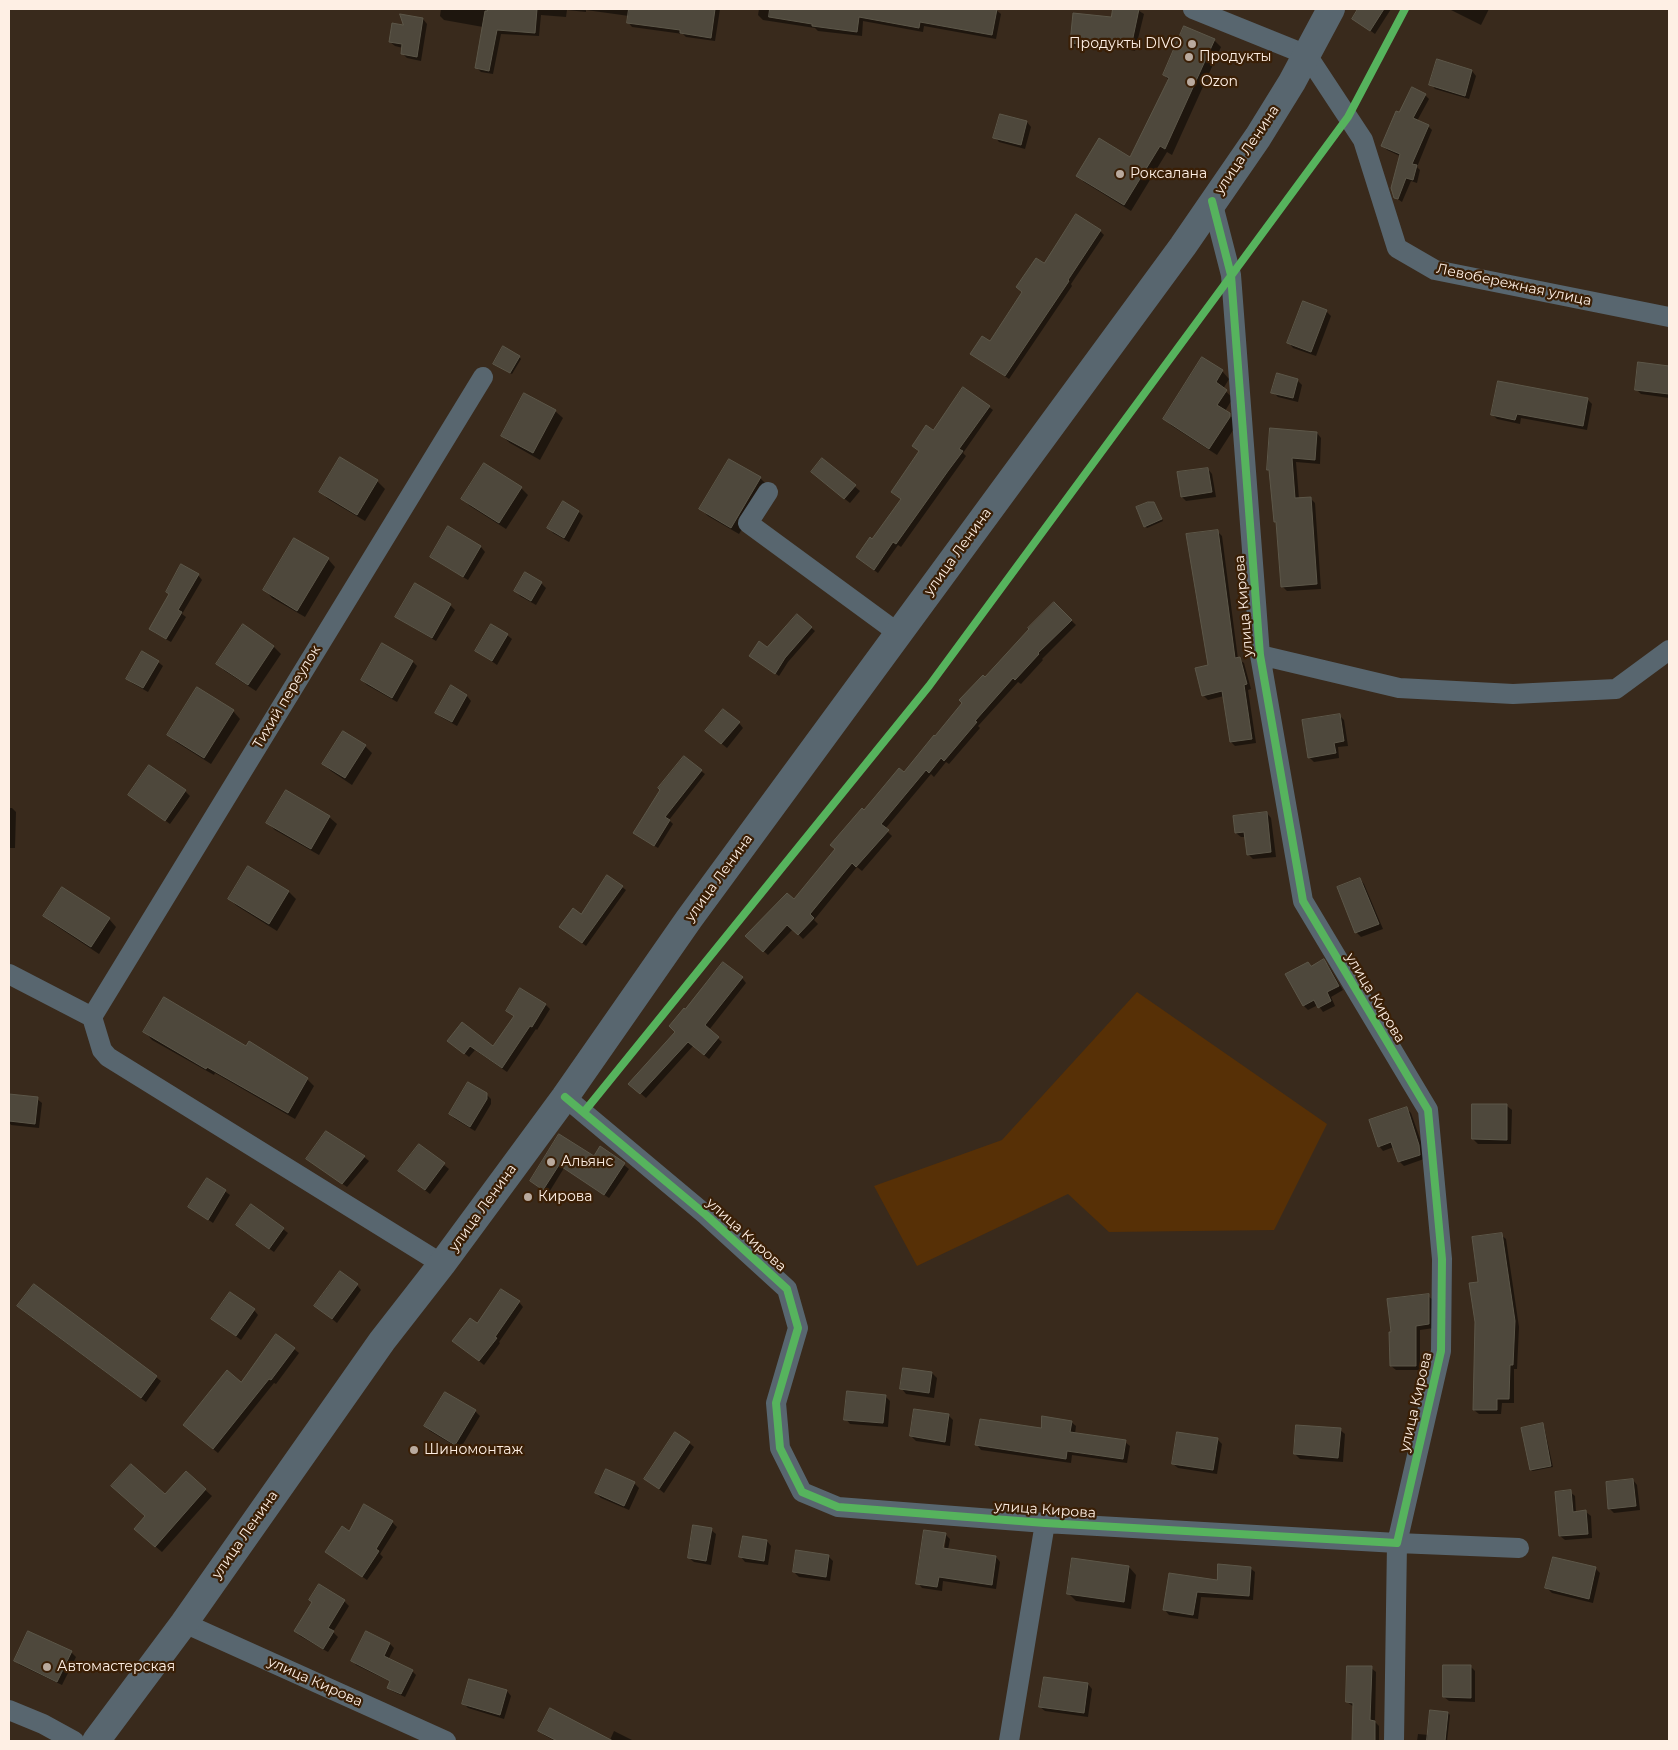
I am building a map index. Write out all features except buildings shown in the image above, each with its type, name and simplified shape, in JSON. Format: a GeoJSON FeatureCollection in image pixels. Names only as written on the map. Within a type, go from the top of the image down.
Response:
{"type":"FeatureCollection","features":[{"type":"Feature","properties":{"kind":"main road","name":"улица Ленина"},"geometry":{"type":"LineString","coordinates":[[96,1741],[184,1623],[382,1341],[442,1264],[565,1097],[689,919],[1183,246],[1258,136],[1307,55],[1331,9]]}},
{"type":"Feature","properties":{"kind":"street"},"geometry":{"type":"LineString","coordinates":[[1193,9],[1307,55]]}},
{"type":"Feature","properties":{"kind":"street","name":"Левобережная улица"},"geometry":{"type":"LineString","coordinates":[[1307,55],[1362,140],[1397,248],[1435,270],[1669,317]]}},
{"type":"Feature","properties":{"kind":"street","name":"улица Кирова"},"geometry":{"type":"LineString","coordinates":[[1212,201],[1231,274],[1260,655],[1303,901],[1428,1110],[1442,1259],[1441,1351],[1397,1543],[1394,1741]]}},
{"type":"Feature","properties":{"kind":"street","name":"Тихий переулок"},"geometry":{"type":"LineString","coordinates":[[92,1017],[482,378]]}},
{"type":"Feature","properties":{"kind":"street"},"geometry":{"type":"LineString","coordinates":[[768,492],[748,523],[898,633]]}},
{"type":"Feature","properties":{"kind":"street"},"geometry":{"type":"LineString","coordinates":[[1260,655],[1399,688],[1513,694],[1616,689],[1669,650]]}},
{"type":"Feature","properties":{"kind":"street"},"geometry":{"type":"LineString","coordinates":[[9,974],[92,1017],[102,1050],[108,1058],[442,1264]]}},
{"type":"Feature","properties":{"kind":"street","name":"улица Кирова"},"geometry":{"type":"LineString","coordinates":[[565,1097],[706,1215],[787,1289],[798,1328],[776,1403],[780,1448],[802,1492],[838,1506],[1045,1523],[1519,1548]]}},
{"type":"Feature","properties":{"kind":"street","name":"улица Кирова"},"geometry":{"type":"LineString","coordinates":[[1008,1741],[1045,1523]]}},
{"type":"Feature","properties":{"kind":"street","name":"улица Кирова"},"geometry":{"type":"LineString","coordinates":[[184,1623],[446,1741]]}},
{"type":"Feature","properties":{"kind":"street"},"geometry":{"type":"LineString","coordinates":[[9,1710],[43,1724],[74,1741]]}},
{"type":"Feature","properties":{"kind":"shaded area"},"geometry":{"type":"Polygon","coordinates":[[[1137,992],[1327,1124],[1274,1230],[1109,1232],[1068,1194],[917,1266],[874,1186],[1002,1140],[1137,992]]]}},
{"type":"Feature","properties":{"kind":"cycle path"},"geometry":{"type":"LineString","coordinates":[[584,1112],[929,686],[1348,117],[1405,9]]}},
{"type":"Feature","properties":{"kind":"cycle path"},"geometry":{"type":"LineString","coordinates":[[565,1097],[706,1215],[787,1289],[798,1328],[776,1403],[780,1448],[802,1492],[838,1507],[1045,1523],[1397,1543],[1441,1351],[1442,1259],[1428,1110],[1303,901],[1260,655],[1231,275],[1212,201]]}},
{"type":"Feature","properties":{"kind":"place","name":"Продукты DIVO"},"geometry":{"type":"Point","coordinates":[1192,44]}},
{"type":"Feature","properties":{"kind":"place","name":"Продукты"},"geometry":{"type":"Point","coordinates":[1189,57]}},
{"type":"Feature","properties":{"kind":"place","name":"Ozon"},"geometry":{"type":"Point","coordinates":[1191,82]}},
{"type":"Feature","properties":{"kind":"place","name":"Роксалана"},"geometry":{"type":"Point","coordinates":[1120,174]}},
{"type":"Feature","properties":{"kind":"place","name":"Альянс"},"geometry":{"type":"Point","coordinates":[551,1162]}},
{"type":"Feature","properties":{"kind":"place","name":"Кирова"},"geometry":{"type":"Point","coordinates":[528,1197]}},
{"type":"Feature","properties":{"kind":"place","name":"Шиномонтаж"},"geometry":{"type":"Point","coordinates":[414,1450]}},
{"type":"Feature","properties":{"kind":"place","name":"Автомастерская"},"geometry":{"type":"Point","coordinates":[47,1667]}}]}
